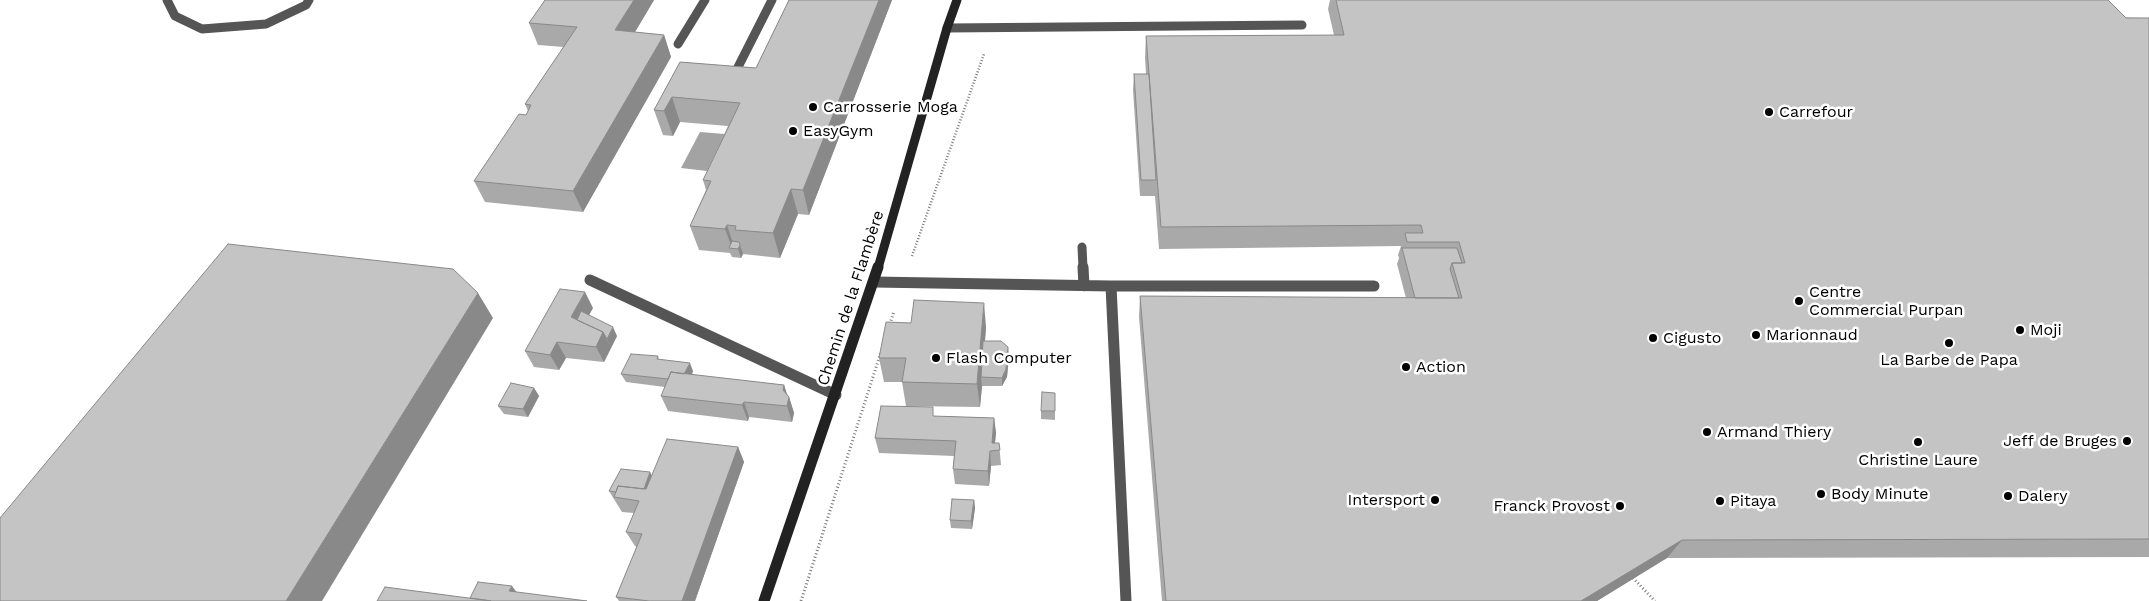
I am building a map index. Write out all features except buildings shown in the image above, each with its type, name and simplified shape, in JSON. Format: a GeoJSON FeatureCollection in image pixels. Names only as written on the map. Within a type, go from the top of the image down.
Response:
{"type":"FeatureCollection","features":[{"type":"Feature","properties":{"kind":"street"},"geometry":{"type":"LineString","coordinates":[[167,0],[175,16],[202,29],[266,24],[306,5],[308,0]]}},
{"type":"Feature","properties":{"kind":"street"},"geometry":{"type":"LineString","coordinates":[[678,44],[705,0]]}},
{"type":"Feature","properties":{"kind":"street"},"geometry":{"type":"LineString","coordinates":[[735,73],[772,0]]}},
{"type":"Feature","properties":{"kind":"street","name":"Chemin de la Flambère"},"geometry":{"type":"LineString","coordinates":[[764,601],[874,282],[947,28],[957,0]]}},
{"type":"Feature","properties":{"kind":"street"},"geometry":{"type":"LineString","coordinates":[[947,28],[1302,25]]}},
{"type":"Feature","properties":{"kind":"street"},"geometry":{"type":"LineString","coordinates":[[1082,247],[1084,286]]}},
{"type":"Feature","properties":{"kind":"street"},"geometry":{"type":"LineString","coordinates":[[590,280],[836,395]]}},
{"type":"Feature","properties":{"kind":"street"},"geometry":{"type":"LineString","coordinates":[[874,282],[1084,286],[1374,286]]}},
{"type":"Feature","properties":{"kind":"street"},"geometry":{"type":"LineString","coordinates":[[1111,286],[1126,601]]}},
{"type":"Feature","properties":{"kind":"path"},"geometry":{"type":"LineString","coordinates":[[1633,578],[1655,601]]}},
{"type":"Feature","properties":{"kind":"shaded area"},"geometry":{"type":"Polygon","coordinates":[[[700,132],[725,134],[707,171],[681,168],[700,132]]]}},
{"type":"Feature","properties":{"kind":"place","name":"Carrosserie Moga"},"geometry":{"type":"Point","coordinates":[813,107]}},
{"type":"Feature","properties":{"kind":"place","name":"Carrefour"},"geometry":{"type":"Point","coordinates":[1769,112]}},
{"type":"Feature","properties":{"kind":"place","name":"EasyGym"},"geometry":{"type":"Point","coordinates":[793,131]}},
{"type":"Feature","properties":{"kind":"place","name":"Centre Commercial Purpan"},"geometry":{"type":"Point","coordinates":[1799,301]}},
{"type":"Feature","properties":{"kind":"place","name":"Moji"},"geometry":{"type":"Point","coordinates":[2020,330]}},
{"type":"Feature","properties":{"kind":"place","name":"Marionnaud"},"geometry":{"type":"Point","coordinates":[1756,335]}},
{"type":"Feature","properties":{"kind":"place","name":"Cigusto"},"geometry":{"type":"Point","coordinates":[1653,338]}},
{"type":"Feature","properties":{"kind":"place","name":"La Barbe de Papa"},"geometry":{"type":"Point","coordinates":[1949,343]}},
{"type":"Feature","properties":{"kind":"place","name":"Flash Computer"},"geometry":{"type":"Point","coordinates":[936,358]}},
{"type":"Feature","properties":{"kind":"place","name":"Action"},"geometry":{"type":"Point","coordinates":[1406,367]}},
{"type":"Feature","properties":{"kind":"place","name":"Armand Thiery"},"geometry":{"type":"Point","coordinates":[1707,432]}},
{"type":"Feature","properties":{"kind":"place","name":"Jeff de Bruges"},"geometry":{"type":"Point","coordinates":[2127,441]}},
{"type":"Feature","properties":{"kind":"place","name":"Christine Laure"},"geometry":{"type":"Point","coordinates":[1918,442]}},
{"type":"Feature","properties":{"kind":"place","name":"Body Minute"},"geometry":{"type":"Point","coordinates":[1821,494]}},
{"type":"Feature","properties":{"kind":"place","name":"Dalery"},"geometry":{"type":"Point","coordinates":[2008,496]}},
{"type":"Feature","properties":{"kind":"place","name":"Intersport"},"geometry":{"type":"Point","coordinates":[1435,500]}},
{"type":"Feature","properties":{"kind":"place","name":"Pitaya"},"geometry":{"type":"Point","coordinates":[1720,501]}},
{"type":"Feature","properties":{"kind":"place","name":"Franck Provost"},"geometry":{"type":"Point","coordinates":[1620,506]}}]}
